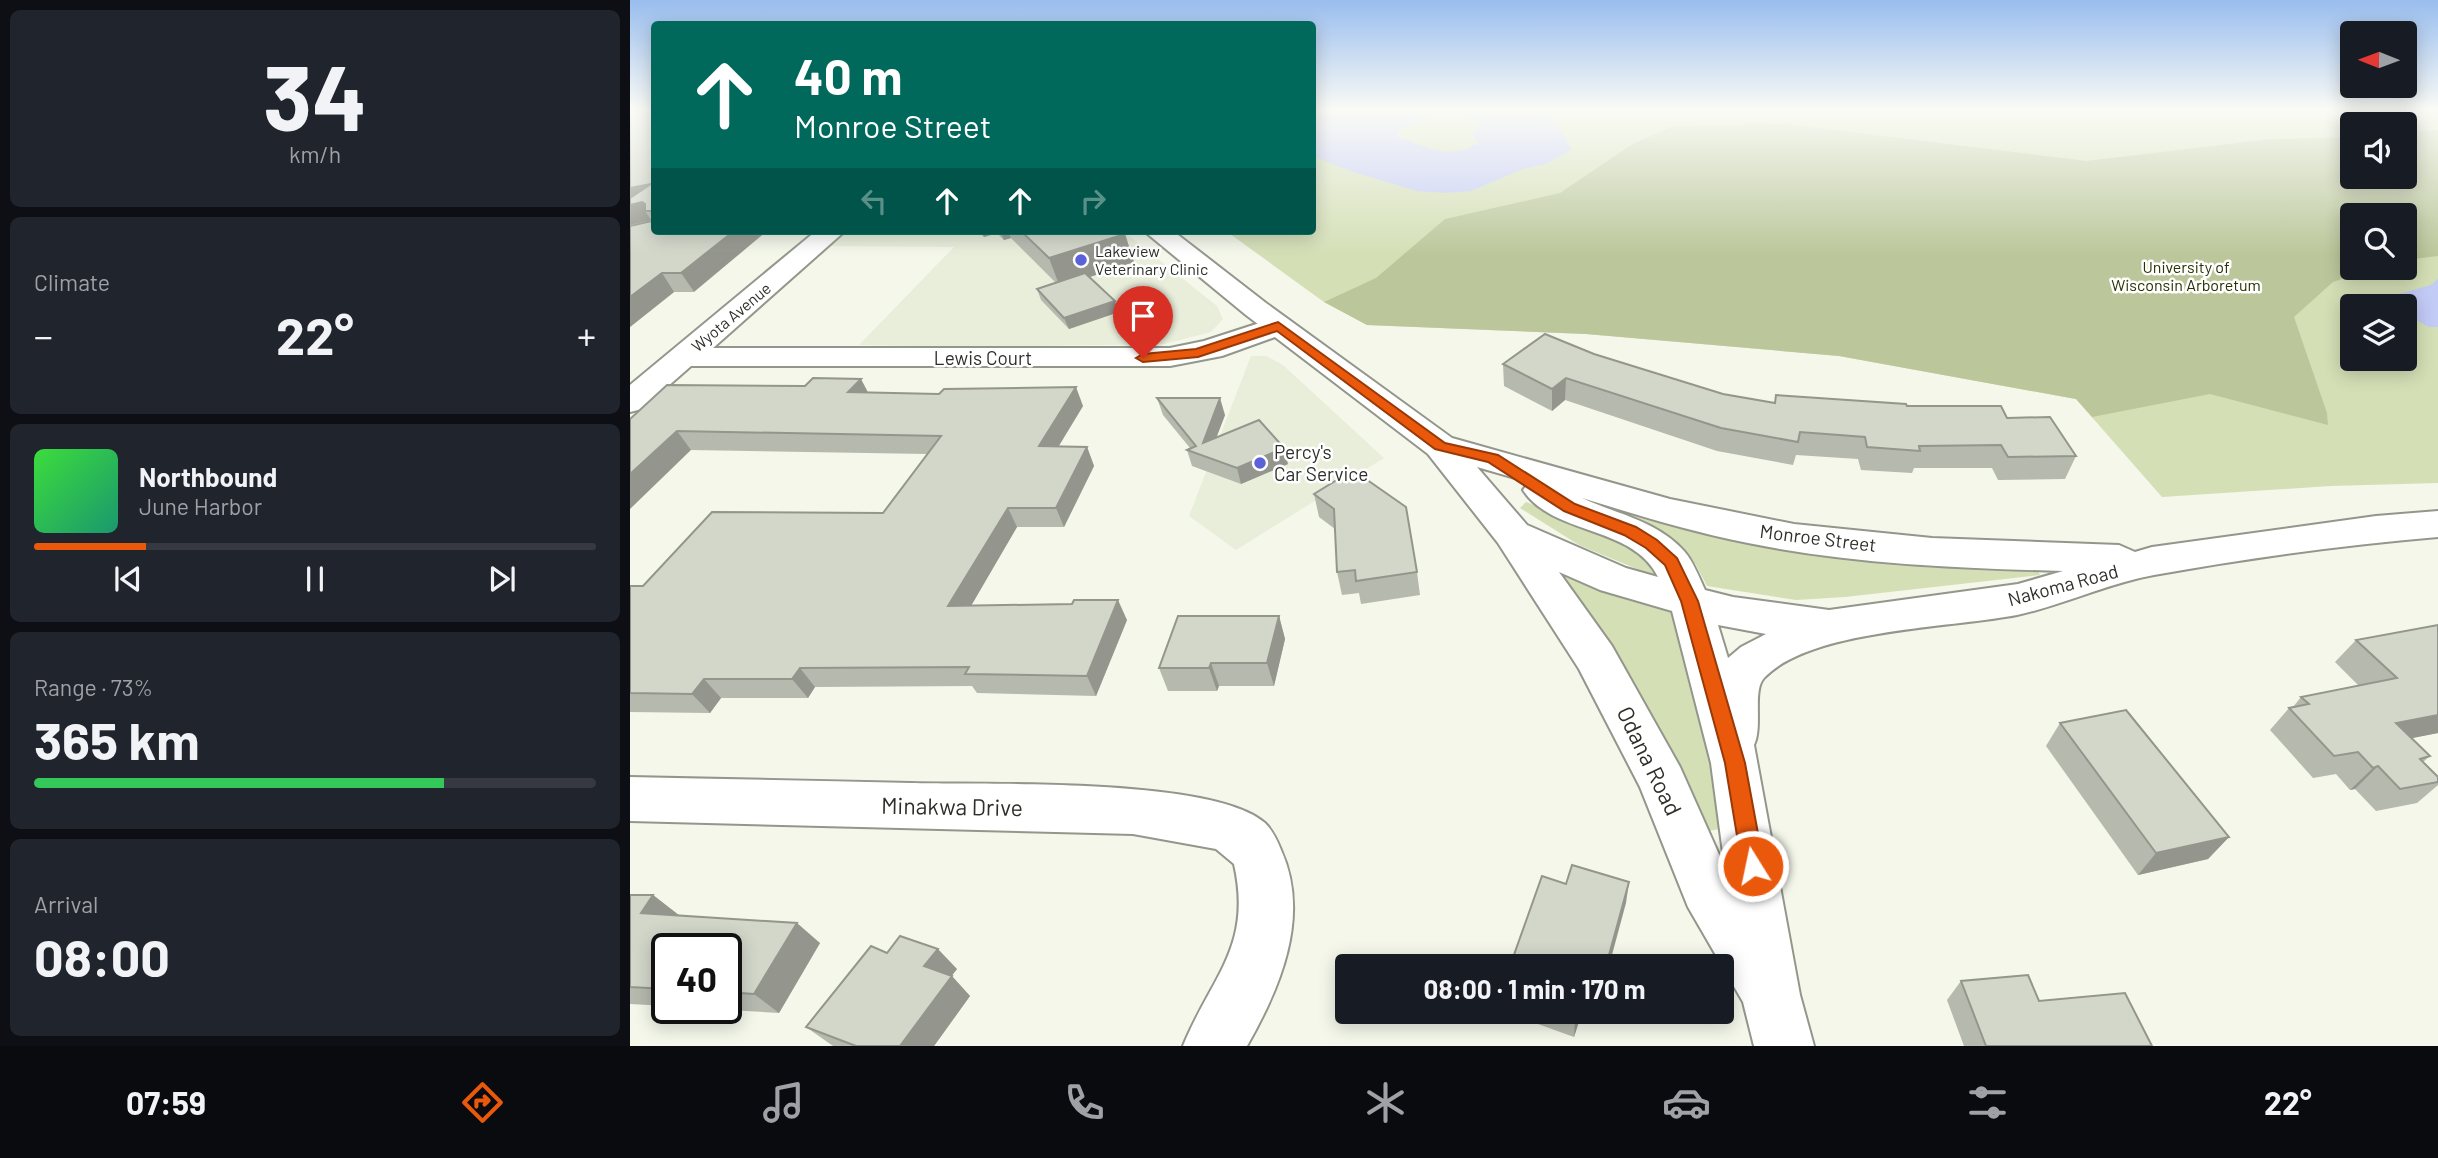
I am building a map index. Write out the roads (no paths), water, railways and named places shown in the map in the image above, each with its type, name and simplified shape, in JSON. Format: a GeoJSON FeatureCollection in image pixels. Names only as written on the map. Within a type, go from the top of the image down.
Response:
{"type":"FeatureCollection","features":[{"type":"Feature","properties":{"kind":"street","name":"Wyota Avenue"},"geometry":{"type":"LineString","coordinates":[[630,402],[827,235]]}},
{"type":"Feature","properties":{"kind":"street","name":"Monroe Street"},"geometry":{"type":"LineString","coordinates":[[1162,235],[1278,326],[1440,446],[1513,536],[1614,580],[1689,601]]}},
{"type":"Feature","properties":{"kind":"street","name":"Lewis Court"},"geometry":{"type":"LineString","coordinates":[[683,357],[1170,357],[1211,349],[1278,326]]}},
{"type":"Feature","properties":{"kind":"street","name":"Monroe Street"},"geometry":{"type":"LineString","coordinates":[[1440,446],[1493,458],[1664,511],[1814,541],[2011,555],[2152,561]]}},
{"type":"Feature","properties":{"kind":"street","name":"Monroe Street"},"geometry":{"type":"LineString","coordinates":[[1493,458],[1570,508],[1630,531],[1651,544],[1671,562],[1689,601]]}},
{"type":"Feature","properties":{"kind":"street","name":"Nakoma Road"},"geometry":{"type":"LineString","coordinates":[[1689,601],[1733,613],[1829,626],[2018,599],[2152,561],[2376,529],[2438,524]]}},
{"type":"Feature","properties":{"kind":"street","name":"Odana Road"},"geometry":{"type":"LineString","coordinates":[[1513,536],[1596,658],[1663,782],[1707,889],[1777,1020]]}},
{"type":"Feature","properties":{"kind":"street","name":"Odana Road"},"geometry":{"type":"LineString","coordinates":[[1689,601],[1735,763],[1777,1020]]}},
{"type":"Feature","properties":{"kind":"street"},"geometry":{"type":"LineString","coordinates":[[1735,763],[1736,692],[1742,672],[1770,652],[1829,626]]}},
{"type":"Feature","properties":{"kind":"street","name":"Minakwa Drive"},"geometry":{"type":"LineString","coordinates":[[630,799],[1133,811],[1195,821],[1230,830],[1243,836],[1259,859],[1268,916],[1240,1000],[1213,1046]]}},
{"type":"Feature","properties":{"kind":"water"},"geometry":{"type":"Polygon","coordinates":[[[1317,158],[1557,158],[1471,191],[1445,193],[1417,191],[1350,171],[1317,158]]]}},
{"type":"Feature","properties":{"kind":"water"},"geometry":{"type":"Polygon","coordinates":[[[2438,279],[2438,327],[2429,327],[2417,320],[2417,294],[2399,294],[2431,285],[2438,279]]]}},
{"type":"Feature","properties":{"kind":"place","name":"Lakeview Veterinary Clinic"},"geometry":{"type":"Point","coordinates":[1081,260]}},
{"type":"Feature","properties":{"kind":"place","name":"Percy's Car Service"},"geometry":{"type":"Point","coordinates":[1260,463]}},
{"type":"Feature","properties":{"kind":"park label","name":"University of Wisconsin Arboretum"},"geometry":{"type":"Point","coordinates":[2186,276]}}]}
